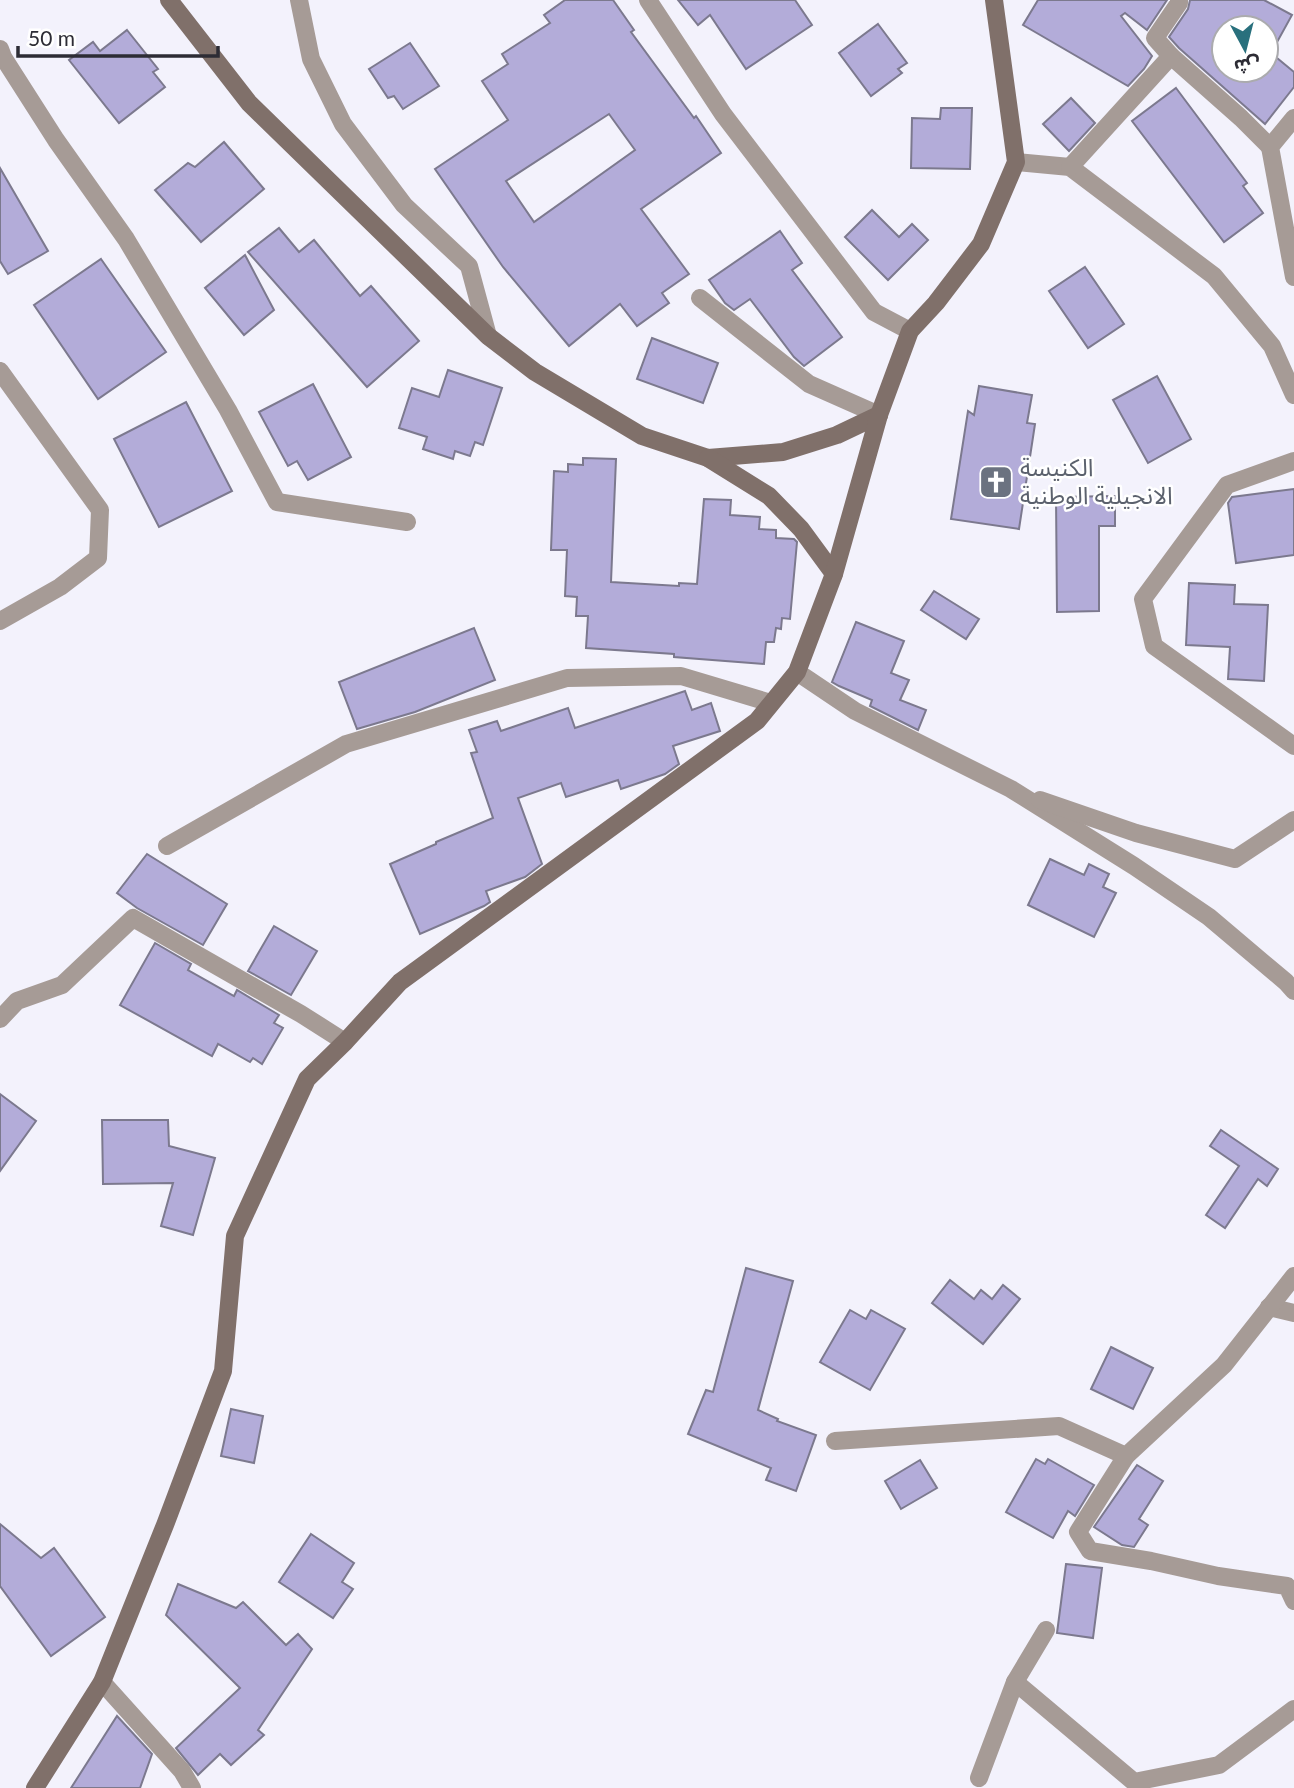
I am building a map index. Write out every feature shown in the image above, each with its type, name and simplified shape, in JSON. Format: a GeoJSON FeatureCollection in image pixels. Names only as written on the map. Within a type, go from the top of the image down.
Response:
{"type":"FeatureCollection","features":[{"type":"Feature","properties":{"kind":"street"},"geometry":{"type":"LineString","coordinates":[[169,0],[249,103],[488,336],[535,372],[642,436],[708,458],[769,496],[801,529],[834,574]]}},
{"type":"Feature","properties":{"kind":"street"},"geometry":{"type":"LineString","coordinates":[[299,0],[311,59],[343,124],[404,205],[469,266],[488,336]]}},
{"type":"Feature","properties":{"kind":"street"},"geometry":{"type":"LineString","coordinates":[[648,0],[723,114],[874,312],[911,331]]}},
{"type":"Feature","properties":{"kind":"street"},"geometry":{"type":"LineString","coordinates":[[35,1788],[102,1682],[165,1525],[223,1371],[235,1236],[307,1079],[400,982],[757,721],[797,671],[834,574],[879,415],[911,331],[981,244],[1016,162],[994,0]]}},
{"type":"Feature","properties":{"kind":"street"},"geometry":{"type":"LineString","coordinates":[[1179,0],[1155,38],[1270,147],[1294,277]]}},
{"type":"Feature","properties":{"kind":"street"},"geometry":{"type":"LineString","coordinates":[[0,49],[56,140],[126,239],[169,308],[277,502],[407,522]]}},
{"type":"Feature","properties":{"kind":"street"},"geometry":{"type":"LineString","coordinates":[[1070,167],[1171,55]]}},
{"type":"Feature","properties":{"kind":"street"},"geometry":{"type":"LineString","coordinates":[[1270,147],[1294,118]]}},
{"type":"Feature","properties":{"kind":"street"},"geometry":{"type":"LineString","coordinates":[[1016,162],[1070,167],[1214,276],[1272,346],[1294,395]]}},
{"type":"Feature","properties":{"kind":"street"},"geometry":{"type":"LineString","coordinates":[[700,298],[809,384],[879,415]]}},
{"type":"Feature","properties":{"kind":"street"},"geometry":{"type":"LineString","coordinates":[[0,372],[100,510],[98,558],[60,587],[0,621]]}},
{"type":"Feature","properties":{"kind":"street"},"geometry":{"type":"LineString","coordinates":[[708,458],[783,452],[837,435],[879,415]]}},
{"type":"Feature","properties":{"kind":"street"},"geometry":{"type":"LineString","coordinates":[[1294,461],[1227,485],[1143,599],[1154,646],[1294,746]]}},
{"type":"Feature","properties":{"kind":"street"},"geometry":{"type":"LineString","coordinates":[[797,671],[855,712],[1011,789],[1134,866],[1209,917],[1294,991]]}},
{"type":"Feature","properties":{"kind":"street"},"geometry":{"type":"LineString","coordinates":[[167,846],[345,744],[567,678],[681,676],[771,703]]}},
{"type":"Feature","properties":{"kind":"street"},"geometry":{"type":"LineString","coordinates":[[1011,789],[1136,833],[1236,859],[1294,820]]}},
{"type":"Feature","properties":{"kind":"street"},"geometry":{"type":"LineString","coordinates":[[0,1019],[17,1001],[62,985],[133,918],[345,1042]]}},
{"type":"Feature","properties":{"kind":"street"},"geometry":{"type":"LineString","coordinates":[[1294,1276],[1224,1365],[1126,1456],[1078,1532],[1090,1551],[1217,1576],[1287,1586],[1294,1601]]}},
{"type":"Feature","properties":{"kind":"street"},"geometry":{"type":"LineString","coordinates":[[1269,1307],[1294,1313]]}},
{"type":"Feature","properties":{"kind":"street"},"geometry":{"type":"LineString","coordinates":[[835,1441],[1059,1426],[1126,1456]]}},
{"type":"Feature","properties":{"kind":"street"},"geometry":{"type":"LineString","coordinates":[[979,1778],[1015,1682],[1046,1630]]}},
{"type":"Feature","properties":{"kind":"street"},"geometry":{"type":"LineString","coordinates":[[102,1682],[182,1771],[192,1788]]}},
{"type":"Feature","properties":{"kind":"street"},"geometry":{"type":"LineString","coordinates":[[1015,1682],[1134,1782],[1219,1765],[1294,1709]]}},
{"type":"Feature","properties":{"kind":"building"},"geometry":{"type":"Polygon","coordinates":[[[565,0],[613,0],[634,30],[631,32],[721,153],[641,209],[689,274],[662,293],[669,303],[637,326],[620,304],[569,346],[503,267],[435,169],[508,120],[482,81],[508,64],[502,54],[550,23],[544,15],[565,0]],[[609,114],[506,181],[534,222],[635,150],[609,114]]]}},
{"type":"Feature","properties":{"kind":"building"},"geometry":{"type":"Polygon","coordinates":[[[678,0],[795,0],[812,25],[746,69],[710,15],[698,25],[678,0]]]}},
{"type":"Feature","properties":{"kind":"building"},"geometry":{"type":"Polygon","coordinates":[[[1038,0],[1167,0],[1147,30],[1125,13],[1121,16],[1152,56],[1128,86],[1023,25],[1038,0]]]}},
{"type":"Feature","properties":{"kind":"building"},"geometry":{"type":"Polygon","coordinates":[[[1190,0],[1264,0],[1292,15],[1280,37],[1280,14],[1210,14],[1210,75],[1169,37],[1188,9],[1190,0]]]}},
{"type":"Feature","properties":{"kind":"building"},"geometry":{"type":"Polygon","coordinates":[[[878,24],[907,63],[898,69],[902,73],[871,96],[839,53],[878,24]]]}},
{"type":"Feature","properties":{"kind":"building"},"geometry":{"type":"Polygon","coordinates":[[[127,30],[158,69],[153,72],[165,87],[119,123],[69,60],[93,42],[100,51],[127,30]]]}},
{"type":"Feature","properties":{"kind":"building"},"geometry":{"type":"Polygon","coordinates":[[[410,43],[439,86],[403,109],[394,96],[388,98],[369,69],[410,43]]]}},
{"type":"Feature","properties":{"kind":"building"},"geometry":{"type":"Polygon","coordinates":[[[1280,60],[1294,72],[1294,87],[1265,124],[1220,84],[1280,84],[1280,60]]]}},
{"type":"Feature","properties":{"kind":"building"},"geometry":{"type":"Polygon","coordinates":[[[1176,88],[1247,183],[1243,186],[1263,213],[1224,242],[1132,121],[1176,88]]]}},
{"type":"Feature","properties":{"kind":"building"},"geometry":{"type":"Polygon","coordinates":[[[1071,98],[1095,123],[1069,151],[1043,124],[1071,98]]]}},
{"type":"Feature","properties":{"kind":"building"},"geometry":{"type":"Polygon","coordinates":[[[941,108],[972,108],[970,169],[911,168],[912,118],[940,119],[941,108]]]}},
{"type":"Feature","properties":{"kind":"building"},"geometry":{"type":"Polygon","coordinates":[[[224,142],[264,189],[201,242],[155,190],[188,163],[195,167],[224,142]]]}},
{"type":"Feature","properties":{"kind":"building"},"geometry":{"type":"Polygon","coordinates":[[[0,168],[48,251],[8,274],[0,261],[0,168]]]}},
{"type":"Feature","properties":{"kind":"building"},"geometry":{"type":"Polygon","coordinates":[[[872,210],[899,237],[912,224],[928,240],[888,280],[845,237],[872,210]]]}},
{"type":"Feature","properties":{"kind":"building"},"geometry":{"type":"Polygon","coordinates":[[[279,228],[299,252],[314,240],[360,296],[371,286],[419,341],[367,387],[248,252],[279,228]]]}},
{"type":"Feature","properties":{"kind":"building"},"geometry":{"type":"Polygon","coordinates":[[[780,231],[802,263],[792,270],[842,337],[804,366],[794,357],[750,299],[734,310],[725,303],[709,280],[780,231]]]}},
{"type":"Feature","properties":{"kind":"building"},"geometry":{"type":"Polygon","coordinates":[[[245,255],[274,310],[244,335],[205,288],[245,255]]]}},
{"type":"Feature","properties":{"kind":"building"},"geometry":{"type":"Polygon","coordinates":[[[101,259],[166,352],[98,399],[34,305],[101,259]]]}},
{"type":"Feature","properties":{"kind":"building"},"geometry":{"type":"Polygon","coordinates":[[[1085,267],[1124,324],[1088,348],[1049,291],[1085,267]]]}},
{"type":"Feature","properties":{"kind":"building"},"geometry":{"type":"Polygon","coordinates":[[[652,338],[718,363],[703,403],[637,379],[652,338]]]}},
{"type":"Feature","properties":{"kind":"building"},"geometry":{"type":"Polygon","coordinates":[[[448,370],[502,388],[483,445],[475,442],[470,456],[455,451],[453,459],[423,449],[427,437],[399,428],[412,388],[439,397],[448,370]]]}},
{"type":"Feature","properties":{"kind":"building"},"geometry":{"type":"Polygon","coordinates":[[[1157,376],[1191,439],[1148,463],[1113,400],[1157,376]]]}},
{"type":"Feature","properties":{"kind":"building"},"geometry":{"type":"Polygon","coordinates":[[[313,384],[351,457],[308,480],[297,461],[288,466],[259,412],[313,384]]]}},
{"type":"Feature","properties":{"kind":"building"},"geometry":{"type":"Polygon","coordinates":[[[979,386],[1032,395],[1027,423],[1035,424],[1019,529],[951,519],[968,411],[974,415],[979,386]]]}},
{"type":"Feature","properties":{"kind":"building"},"geometry":{"type":"Polygon","coordinates":[[[186,402],[232,491],[159,527],[114,439],[186,402]]]}},
{"type":"Feature","properties":{"kind":"building"},"geometry":{"type":"Polygon","coordinates":[[[583,458],[616,459],[611,582],[679,586],[679,583],[697,584],[704,499],[731,500],[730,515],[760,517],[759,529],[776,530],[776,538],[794,539],[797,542],[790,619],[782,618],[781,629],[776,628],[774,642],[766,642],[764,664],[586,648],[588,616],[576,616],[577,597],[565,596],[567,550],[551,550],[554,471],[568,472],[568,464],[583,465],[583,458]]]}},
{"type":"Feature","properties":{"kind":"building"},"geometry":{"type":"Polygon","coordinates":[[[1294,489],[1294,555],[1236,563],[1228,503],[1232,497],[1294,489]]]}},
{"type":"Feature","properties":{"kind":"building"},"geometry":{"type":"Polygon","coordinates":[[[1115,496],[1115,526],[1099,526],[1099,611],[1057,612],[1056,497],[1115,496]]]}},
{"type":"Feature","properties":{"kind":"building"},"geometry":{"type":"Polygon","coordinates":[[[1189,583],[1235,585],[1234,604],[1268,605],[1264,681],[1228,679],[1230,647],[1186,645],[1189,583]]]}},
{"type":"Feature","properties":{"kind":"building"},"geometry":{"type":"Polygon","coordinates":[[[934,591],[979,619],[966,639],[921,610],[934,591]]]}},
{"type":"Feature","properties":{"kind":"building"},"geometry":{"type":"Polygon","coordinates":[[[856,622],[904,641],[891,673],[909,680],[900,700],[926,710],[918,730],[870,706],[872,700],[832,682],[856,622]]]}},
{"type":"Feature","properties":{"kind":"building"},"geometry":{"type":"Polygon","coordinates":[[[474,628],[495,680],[415,712],[357,729],[339,682],[474,628]]]}},
{"type":"Feature","properties":{"kind":"building"},"geometry":{"type":"Polygon","coordinates":[[[685,691],[692,710],[711,703],[720,731],[673,746],[679,764],[665,774],[621,789],[618,780],[566,797],[561,783],[518,798],[542,864],[525,877],[486,891],[490,902],[484,906],[420,934],[390,864],[493,818],[471,753],[477,752],[469,730],[497,721],[501,731],[568,708],[575,728],[685,691]]]}},
{"type":"Feature","properties":{"kind":"building"},"geometry":{"type":"Polygon","coordinates":[[[147,854],[227,904],[203,945],[137,908],[117,893],[147,854]]]}},
{"type":"Feature","properties":{"kind":"building"},"geometry":{"type":"Polygon","coordinates":[[[1050,859],[1084,875],[1089,864],[1109,874],[1103,887],[1116,893],[1094,937],[1028,905],[1050,859]]]}},
{"type":"Feature","properties":{"kind":"building"},"geometry":{"type":"Polygon","coordinates":[[[274,926],[317,951],[291,995],[248,971],[274,926]]]}},
{"type":"Feature","properties":{"kind":"building"},"geometry":{"type":"Polygon","coordinates":[[[155,943],[191,964],[188,970],[234,996],[237,990],[279,1015],[274,1023],[283,1028],[262,1064],[253,1058],[250,1062],[218,1044],[212,1056],[120,1005],[155,943]]]}},
{"type":"Feature","properties":{"kind":"building"},"geometry":{"type":"Polygon","coordinates":[[[0,1094],[36,1121],[0,1171],[0,1094]]]}},
{"type":"Feature","properties":{"kind":"building"},"geometry":{"type":"Polygon","coordinates":[[[102,1120],[168,1120],[169,1146],[215,1158],[193,1235],[161,1226],[173,1183],[103,1184],[102,1120]]]}},
{"type":"Feature","properties":{"kind":"building"},"geometry":{"type":"Polygon","coordinates":[[[1221,1130],[1278,1169],[1267,1186],[1258,1179],[1225,1228],[1206,1215],[1239,1166],[1210,1146],[1221,1130]]]}},
{"type":"Feature","properties":{"kind":"building"},"geometry":{"type":"Polygon","coordinates":[[[746,1268],[793,1281],[758,1410],[778,1419],[777,1421],[816,1435],[796,1491],[766,1480],[771,1468],[688,1434],[706,1390],[713,1392],[746,1268]]]}},
{"type":"Feature","properties":{"kind":"building"},"geometry":{"type":"Polygon","coordinates":[[[950,1280],[974,1299],[981,1290],[992,1299],[1003,1285],[1020,1299],[983,1344],[932,1303],[950,1280]]]}},
{"type":"Feature","properties":{"kind":"building"},"geometry":{"type":"Polygon","coordinates":[[[850,1310],[866,1319],[871,1310],[905,1329],[870,1390],[820,1362],[850,1310]]]}},
{"type":"Feature","properties":{"kind":"building"},"geometry":{"type":"Polygon","coordinates":[[[1111,1347],[1153,1368],[1133,1409],[1091,1389],[1111,1347]]]}},
{"type":"Feature","properties":{"kind":"building"},"geometry":{"type":"Polygon","coordinates":[[[231,1409],[263,1416],[254,1463],[221,1456],[231,1409]]]}},
{"type":"Feature","properties":{"kind":"building"},"geometry":{"type":"Polygon","coordinates":[[[1036,1459],[1045,1464],[1048,1459],[1094,1485],[1075,1516],[1068,1511],[1053,1538],[1006,1512],[1036,1459]]]}},
{"type":"Feature","properties":{"kind":"building"},"geometry":{"type":"Polygon","coordinates":[[[920,1460],[937,1488],[901,1509],[885,1481],[920,1460]]]}},
{"type":"Feature","properties":{"kind":"building"},"geometry":{"type":"Polygon","coordinates":[[[1137,1465],[1163,1481],[1139,1519],[1148,1525],[1134,1547],[1122,1545],[1094,1527],[1137,1465]]]}},
{"type":"Feature","properties":{"kind":"building"},"geometry":{"type":"Polygon","coordinates":[[[0,1524],[41,1558],[54,1548],[105,1617],[51,1656],[0,1586],[0,1524]]]}},
{"type":"Feature","properties":{"kind":"building"},"geometry":{"type":"Polygon","coordinates":[[[311,1534],[354,1563],[342,1582],[353,1589],[333,1618],[279,1582],[311,1534]]]}},
{"type":"Feature","properties":{"kind":"building"},"geometry":{"type":"Polygon","coordinates":[[[1066,1564],[1102,1568],[1093,1638],[1057,1633],[1066,1564]]]}},
{"type":"Feature","properties":{"kind":"building"},"geometry":{"type":"Polygon","coordinates":[[[178,1584],[236,1608],[243,1602],[286,1645],[298,1634],[312,1649],[258,1730],[264,1735],[231,1765],[220,1754],[198,1775],[176,1748],[240,1688],[166,1615],[178,1584]]]}},
{"type":"Feature","properties":{"kind":"building"},"geometry":{"type":"Polygon","coordinates":[[[117,1716],[152,1754],[140,1788],[71,1788],[117,1716]]]}},
{"type":"Feature","properties":{"kind":"place","name":"الكنيسة الانجيلية الوطنية"},"geometry":{"type":"Point","coordinates":[996,482]}}]}
